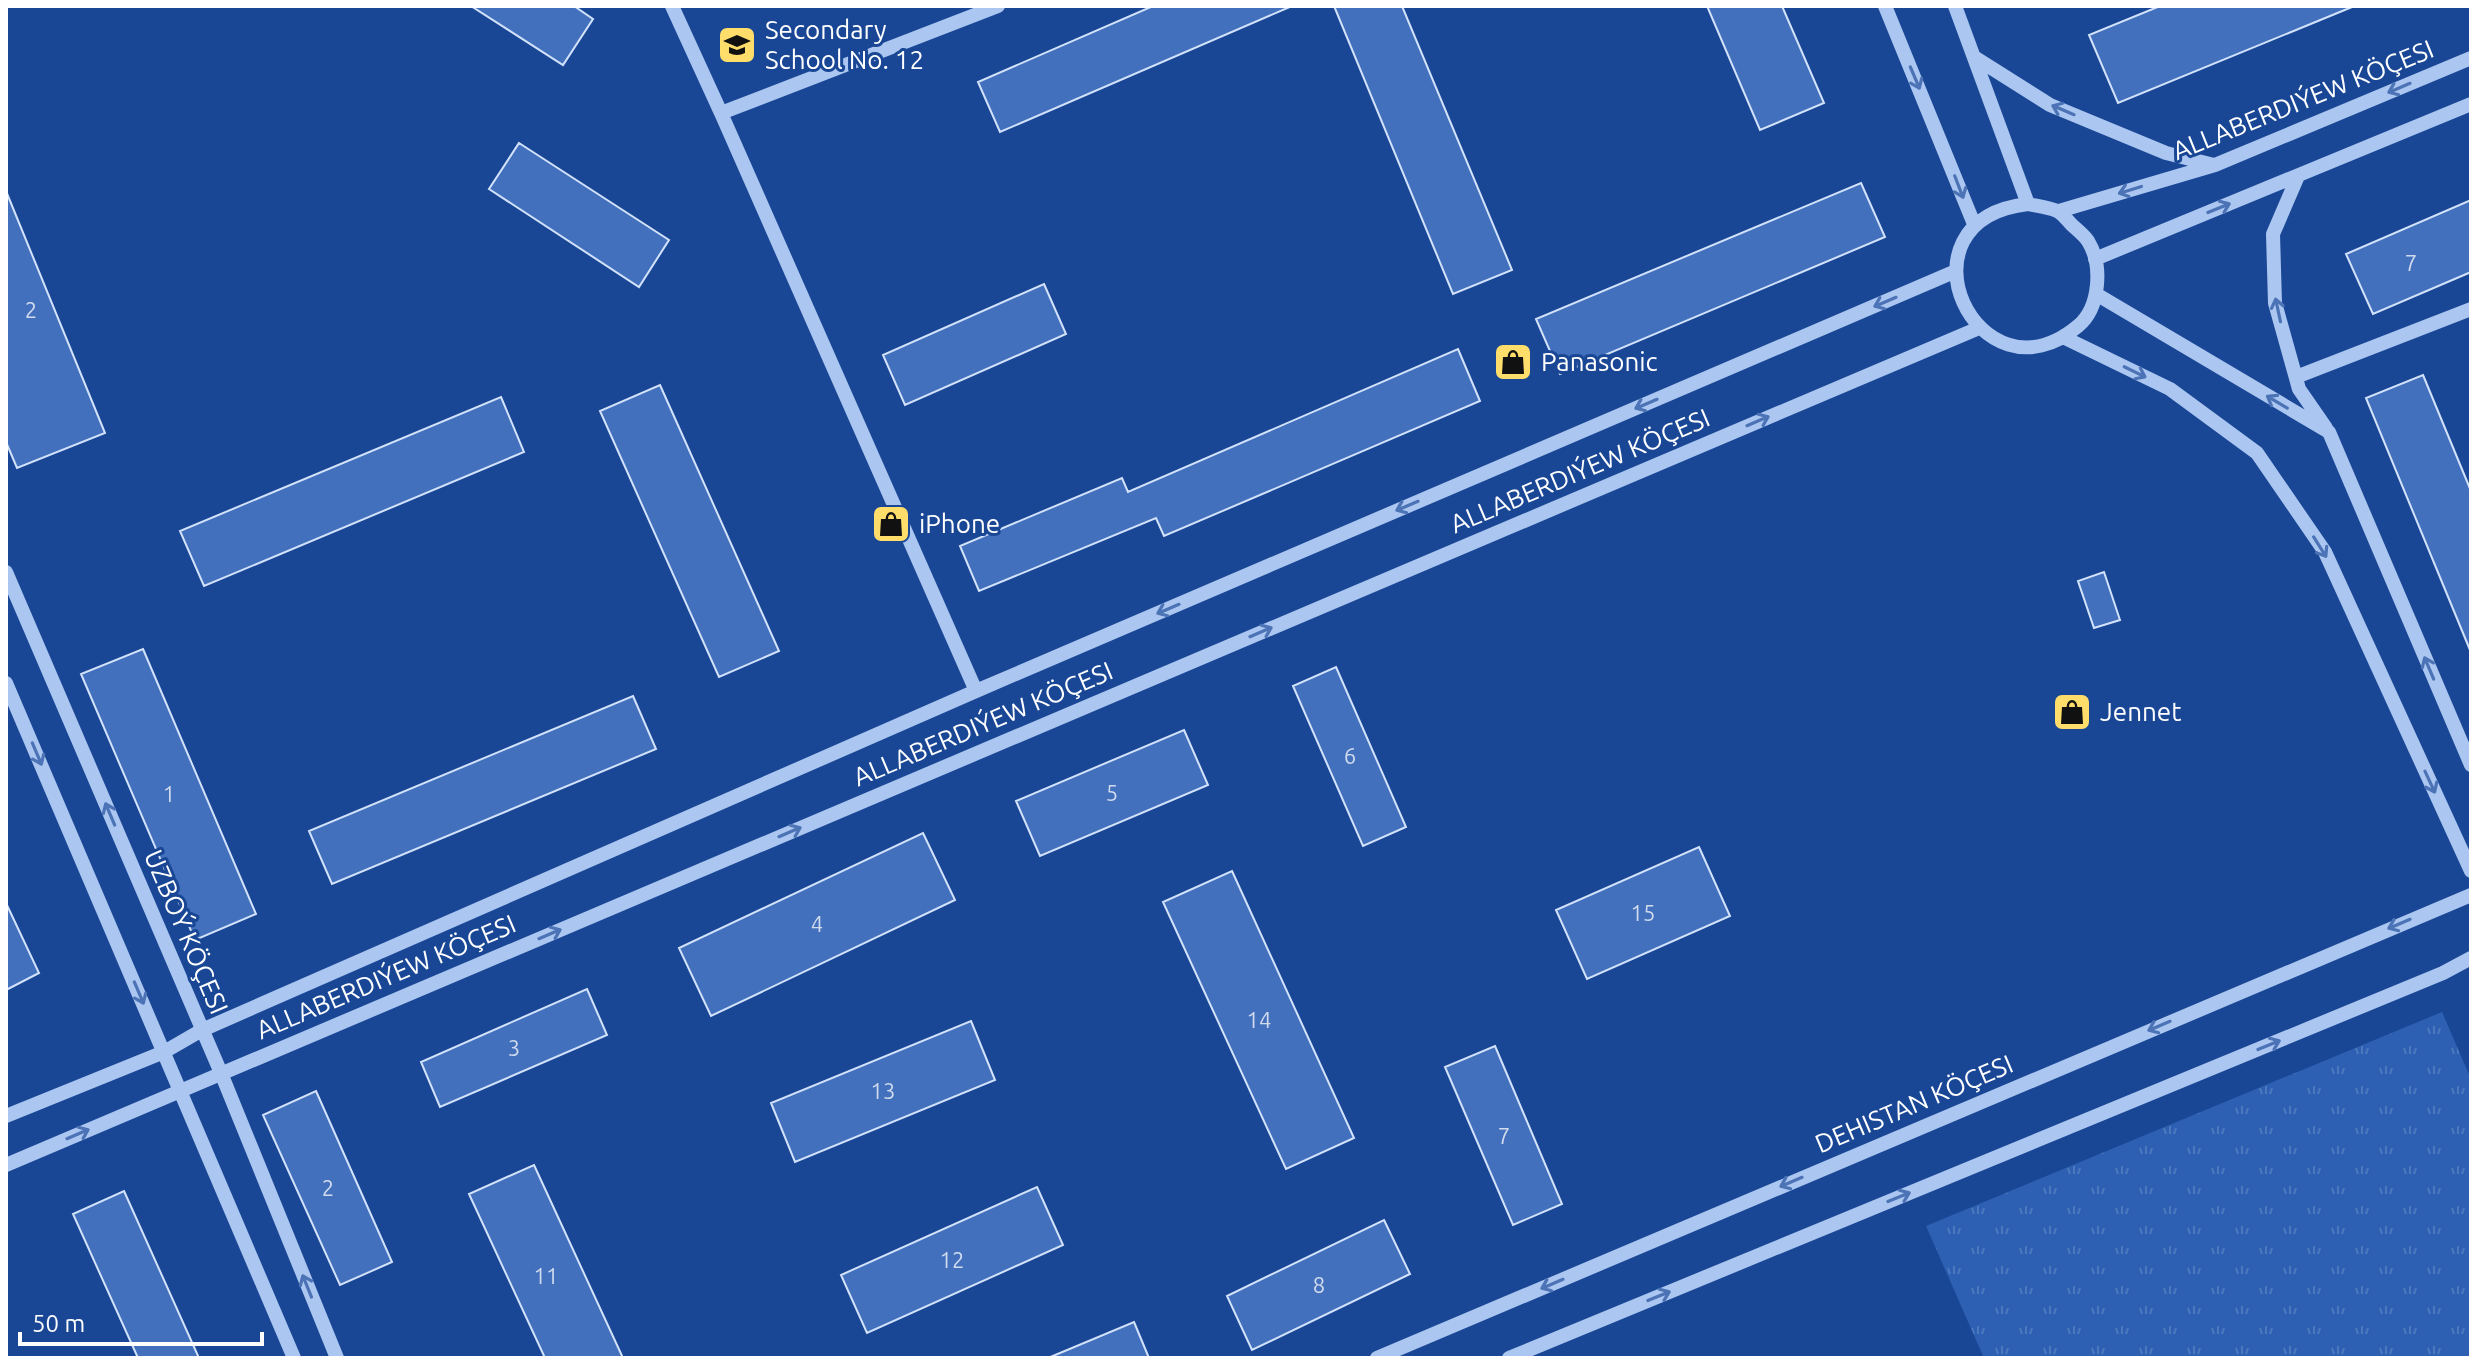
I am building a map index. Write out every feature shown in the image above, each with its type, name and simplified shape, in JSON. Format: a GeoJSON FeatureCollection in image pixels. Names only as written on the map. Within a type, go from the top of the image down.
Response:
{"type":"FeatureCollection","features":[{"type":"Feature","properties":{"kind":"street"},"geometry":{"type":"LineString","coordinates":[[672,6],[976,691]]}},
{"type":"Feature","properties":{"kind":"street"},"geometry":{"type":"LineString","coordinates":[[721,113],[998,6]]}},
{"type":"Feature","properties":{"kind":"street"},"geometry":{"type":"LineString","coordinates":[[1885,6],[1974,224]]}},
{"type":"Feature","properties":{"kind":"street"},"geometry":{"type":"LineString","coordinates":[[1955,6],[2028,204]]}},
{"type":"Feature","properties":{"kind":"street"},"geometry":{"type":"LineString","coordinates":[[1974,57],[2050,105],[2166,153],[2215,165]]}},
{"type":"Feature","properties":{"kind":"street","name":"ALLABERDIÝEW KÖÇESI"},"geometry":{"type":"LineString","coordinates":[[2059,211],[2215,165],[2471,58]]}},
{"type":"Feature","properties":{"kind":"street"},"geometry":{"type":"LineString","coordinates":[[2095,259],[2471,104]]}},
{"type":"Feature","properties":{"kind":"street"},"geometry":{"type":"LineString","coordinates":[[2298,176],[2273,234],[2275,303],[2299,389],[2329,432],[2471,765]]}},
{"type":"Feature","properties":{"kind":"street"},"geometry":{"type":"LineString","coordinates":[[2028,204],[2059,211],[2087,241],[2095,259],[2096,294],[2086,320],[2065,338],[2034,349],[2005,344],[1979,328],[1961,303],[1956,283],[1963,242],[1974,224],[2013,206],[2028,204]]}},
{"type":"Feature","properties":{"kind":"street","name":"ALLABERDIÝEW KÖÇESI"},"geometry":{"type":"LineString","coordinates":[[6,1116],[164,1052],[202,1030],[976,691],[1956,271]]}},
{"type":"Feature","properties":{"kind":"street"},"geometry":{"type":"LineString","coordinates":[[2096,294],[2329,432]]}},
{"type":"Feature","properties":{"kind":"street"},"geometry":{"type":"LineString","coordinates":[[2296,377],[2471,309]]}},
{"type":"Feature","properties":{"kind":"street","name":"ALLABERDIÝEW KÖÇESI"},"geometry":{"type":"LineString","coordinates":[[6,1165],[1979,328]]}},
{"type":"Feature","properties":{"kind":"street"},"geometry":{"type":"LineString","coordinates":[[2065,338],[2170,389],[2257,453],[2325,552],[2471,871]]}},
{"type":"Feature","properties":{"kind":"street","name":"UZBOÝ KÖÇESI"},"geometry":{"type":"LineString","coordinates":[[6,572],[221,1073],[337,1358]]}},
{"type":"Feature","properties":{"kind":"street"},"geometry":{"type":"LineString","coordinates":[[6,683],[294,1358]]}},
{"type":"Feature","properties":{"kind":"street","name":"DEHISTAN KÖÇESI"},"geometry":{"type":"LineString","coordinates":[[1377,1358],[2471,895]]}},
{"type":"Feature","properties":{"kind":"street"},"geometry":{"type":"LineString","coordinates":[[1509,1358],[2443,973],[2471,958]]}},
{"type":"Feature","properties":{"kind":"green space"},"geometry":{"type":"Polygon","coordinates":[[[2442,1012],[2471,1079],[2471,1358],[1984,1358],[1926,1226],[2442,1012]]]}},
{"type":"Feature","properties":{"kind":"building"},"geometry":{"type":"Polygon","coordinates":[[[471,6],[574,6],[593,19],[563,65],[471,6]]]}},
{"type":"Feature","properties":{"kind":"building"},"geometry":{"type":"Polygon","coordinates":[[[1153,6],[1292,6],[1000,132],[978,82],[1153,6]]]}},
{"type":"Feature","properties":{"kind":"building"},"geometry":{"type":"Polygon","coordinates":[[[1334,6],[1402,6],[1512,270],[1453,294],[1334,6]]]}},
{"type":"Feature","properties":{"kind":"building"},"geometry":{"type":"Polygon","coordinates":[[[1707,6],[1782,6],[1824,103],[1760,130],[1707,6]]]}},
{"type":"Feature","properties":{"kind":"building"},"geometry":{"type":"Polygon","coordinates":[[[2160,6],[2352,7],[2118,103],[2089,35],[2160,6]]]}},
{"type":"Feature","properties":{"kind":"building"},"geometry":{"type":"Polygon","coordinates":[[[519,143],[669,240],[639,287],[489,189],[519,143]]]}},
{"type":"Feature","properties":{"kind":"building"},"geometry":{"type":"Polygon","coordinates":[[[1861,183],[1885,237],[1560,374],[1536,319],[1861,183]]]}},
{"type":"Feature","properties":{"kind":"building"},"geometry":{"type":"Polygon","coordinates":[[[6,191],[105,433],[17,468],[6,442],[6,191]]]}},
{"type":"Feature","properties":{"kind":"building"},"geometry":{"type":"Polygon","coordinates":[[[2471,200],[2471,272],[2373,314],[2346,254],[2471,200]]]}},
{"type":"Feature","properties":{"kind":"building"},"geometry":{"type":"Polygon","coordinates":[[[1044,284],[1066,334],[905,405],[883,355],[1044,284]]]}},
{"type":"Feature","properties":{"kind":"building"},"geometry":{"type":"Polygon","coordinates":[[[1458,349],[1480,401],[1164,536],[1156,518],[979,591],[960,546],[1122,478],[1128,492],[1458,349]]]}},
{"type":"Feature","properties":{"kind":"building"},"geometry":{"type":"Polygon","coordinates":[[[2423,375],[2471,491],[2470,650],[2366,398],[2423,375]]]}},
{"type":"Feature","properties":{"kind":"building"},"geometry":{"type":"Polygon","coordinates":[[[660,385],[779,651],[719,677],[600,411],[660,385]]]}},
{"type":"Feature","properties":{"kind":"building"},"geometry":{"type":"Polygon","coordinates":[[[501,397],[524,452],[204,586],[180,531],[501,397]]]}},
{"type":"Feature","properties":{"kind":"building"},"geometry":{"type":"Polygon","coordinates":[[[2104,572],[2120,620],[2094,628],[2078,581],[2104,572]]]}},
{"type":"Feature","properties":{"kind":"building"},"geometry":{"type":"Polygon","coordinates":[[[143,649],[256,914],[195,940],[81,674],[143,649]]]}},
{"type":"Feature","properties":{"kind":"building"},"geometry":{"type":"Polygon","coordinates":[[[1336,667],[1406,827],[1363,846],[1293,686],[1336,667]]]}},
{"type":"Feature","properties":{"kind":"building"},"geometry":{"type":"Polygon","coordinates":[[[633,696],[656,749],[332,884],[309,831],[633,696]]]}},
{"type":"Feature","properties":{"kind":"building"},"geometry":{"type":"Polygon","coordinates":[[[1184,730],[1208,785],[1040,856],[1016,801],[1184,730]]]}},
{"type":"Feature","properties":{"kind":"building"},"geometry":{"type":"Polygon","coordinates":[[[923,833],[955,900],[711,1016],[679,948],[923,833]]]}},
{"type":"Feature","properties":{"kind":"building"},"geometry":{"type":"Polygon","coordinates":[[[1699,847],[1730,916],[1587,979],[1556,910],[1699,847]]]}},
{"type":"Feature","properties":{"kind":"building"},"geometry":{"type":"Polygon","coordinates":[[[1232,871],[1354,1138],[1286,1169],[1163,902],[1232,871]]]}},
{"type":"Feature","properties":{"kind":"building"},"geometry":{"type":"Polygon","coordinates":[[[6,903],[39,973],[6,990],[6,903]]]}},
{"type":"Feature","properties":{"kind":"building"},"geometry":{"type":"Polygon","coordinates":[[[587,989],[607,1035],[440,1107],[421,1062],[587,989]]]}},
{"type":"Feature","properties":{"kind":"building"},"geometry":{"type":"Polygon","coordinates":[[[971,1021],[995,1080],[795,1162],[771,1103],[971,1021]]]}},
{"type":"Feature","properties":{"kind":"building"},"geometry":{"type":"Polygon","coordinates":[[[1495,1046],[1562,1204],[1513,1225],[1445,1067],[1495,1046]]]}},
{"type":"Feature","properties":{"kind":"building"},"geometry":{"type":"Polygon","coordinates":[[[316,1091],[392,1262],[340,1285],[263,1115],[316,1091]]]}},
{"type":"Feature","properties":{"kind":"building"},"geometry":{"type":"Polygon","coordinates":[[[534,1165],[623,1358],[545,1358],[469,1194],[534,1165]]]}},
{"type":"Feature","properties":{"kind":"building"},"geometry":{"type":"Polygon","coordinates":[[[1037,1187],[1063,1245],[867,1333],[841,1275],[1037,1187]]]}},
{"type":"Feature","properties":{"kind":"building"},"geometry":{"type":"Polygon","coordinates":[[[124,1191],[199,1358],[138,1358],[73,1214],[124,1191]]]}},
{"type":"Feature","properties":{"kind":"building"},"geometry":{"type":"Polygon","coordinates":[[[1384,1220],[1410,1274],[1252,1350],[1227,1296],[1384,1220]]]}},
{"type":"Feature","properties":{"kind":"building"},"geometry":{"type":"Polygon","coordinates":[[[1134,1322],[1149,1358],[1048,1358],[1134,1322]]]}},
{"type":"Feature","properties":{"kind":"place","name":"Secondary School No. 12"},"geometry":{"type":"Point","coordinates":[737,45]}},
{"type":"Feature","properties":{"kind":"place","name":"Panasonic"},"geometry":{"type":"Point","coordinates":[1513,362]}},
{"type":"Feature","properties":{"kind":"place","name":"iPhone"},"geometry":{"type":"Point","coordinates":[891,524]}},
{"type":"Feature","properties":{"kind":"place","name":"Jennet"},"geometry":{"type":"Point","coordinates":[2072,712]}}]}
